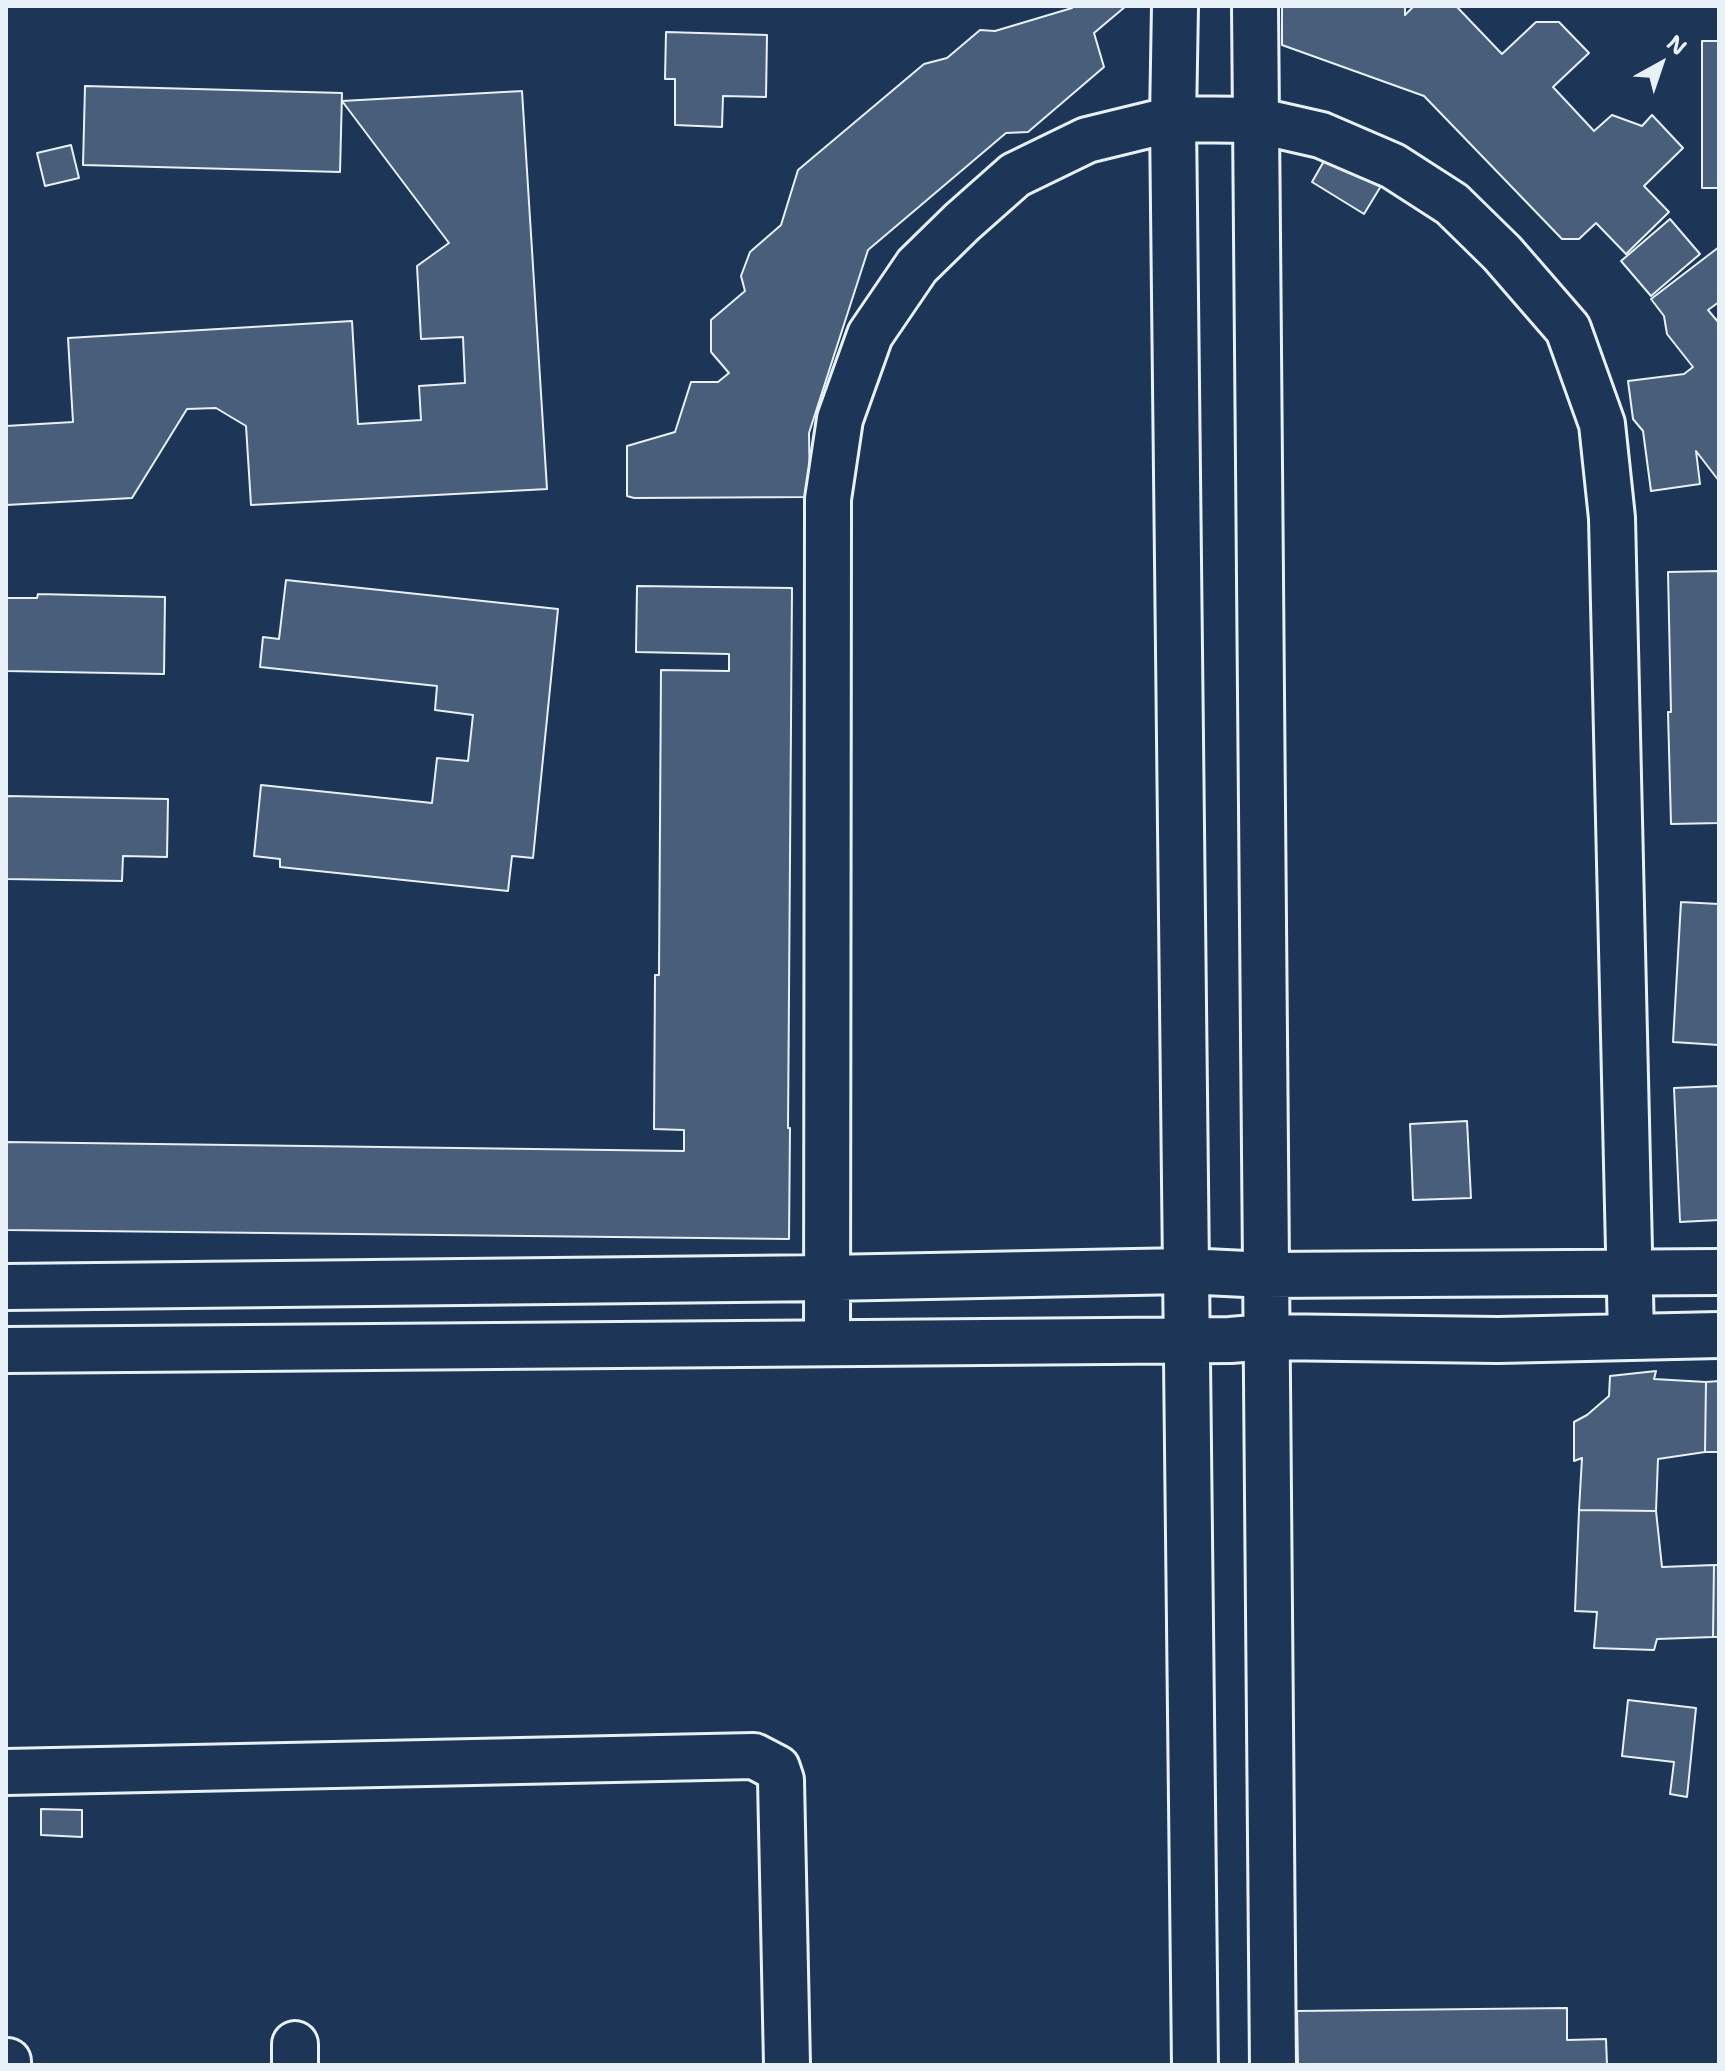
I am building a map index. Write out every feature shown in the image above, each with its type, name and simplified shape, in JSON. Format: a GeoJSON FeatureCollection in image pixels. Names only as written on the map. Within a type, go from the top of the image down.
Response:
{"type":"FeatureCollection","features":[{"type":"Feature","properties":{"kind":"street"},"geometry":{"type":"LineString","coordinates":[[1175,6],[1173,119],[1195,2065]]}},
{"type":"Feature","properties":{"kind":"street"},"geometry":{"type":"LineString","coordinates":[[1255,6],[1273,2065]]}},
{"type":"Feature","properties":{"kind":"street"},"geometry":{"type":"LineString","coordinates":[[827,1343],[828,499],[840,419],[870,335],[917,266],[962,222],[1015,175],[1087,140],[1173,119],[1255,120],[1321,135],[1393,166],[1452,204],[1502,253],[1568,329],[1602,424],[1612,518],[1631,1336]]}},
{"type":"Feature","properties":{"kind":"street"},"geometry":{"type":"LineString","coordinates":[[6,1287],[1185,1271],[1266,1275],[1719,1272]]}},
{"type":"Feature","properties":{"kind":"street"},"geometry":{"type":"LineString","coordinates":[[6,1350],[1230,1340],[1267,1337],[1498,1340],[1719,1335]]}},
{"type":"Feature","properties":{"kind":"street"},"geometry":{"type":"LineString","coordinates":[[6,1772],[754,1756],[777,1768],[781,1780],[787,2065]]}},
{"type":"Feature","properties":{"kind":"building"},"geometry":{"type":"Polygon","coordinates":[[[1071,6],[1126,6],[1094,33],[1104,67],[1028,132],[1006,133],[868,250],[809,433],[810,497],[627,496],[627,446],[675,432],[691,382],[718,382],[729,373],[711,352],[711,320],[745,291],[741,276],[750,252],[781,225],[798,170],[924,64],[947,58],[980,30],[995,31],[1071,6]]]}},
{"type":"Feature","properties":{"kind":"building"},"geometry":{"type":"Polygon","coordinates":[[[1282,6],[1405,6],[1405,15],[1413,7],[1457,7],[1502,54],[1536,22],[1559,22],[1589,53],[1553,87],[1594,131],[1612,115],[1642,126],[1652,115],[1683,148],[1644,186],[1669,212],[1626,254],[1596,223],[1579,239],[1562,239],[1424,96],[1282,45],[1282,6]]]}},
{"type":"Feature","properties":{"kind":"building"},"geometry":{"type":"Polygon","coordinates":[[[666,32],[767,35],[766,97],[723,96],[722,127],[675,125],[675,79],[665,79],[666,32]]]}},
{"type":"Feature","properties":{"kind":"building"},"geometry":{"type":"Polygon","coordinates":[[[1702,41],[1719,41],[1719,188],[1702,188],[1702,41]]]}},
{"type":"Feature","properties":{"kind":"building"},"geometry":{"type":"Polygon","coordinates":[[[85,86],[342,93],[340,172],[83,165],[85,86]]]}},
{"type":"Feature","properties":{"kind":"building"},"geometry":{"type":"Polygon","coordinates":[[[522,91],[547,489],[251,505],[246,426],[216,408],[187,409],[132,498],[6,505],[6,426],[73,422],[68,338],[352,321],[358,424],[421,420],[419,386],[465,383],[463,337],[421,339],[417,266],[449,243],[342,101],[522,91]]]}},
{"type":"Feature","properties":{"kind":"building"},"geometry":{"type":"Polygon","coordinates":[[[71,145],[79,178],[45,186],[37,153],[71,145]]]}},
{"type":"Feature","properties":{"kind":"building"},"geometry":{"type":"Polygon","coordinates":[[[1328,154],[1381,186],[1364,214],[1312,182],[1328,154]]]}},
{"type":"Feature","properties":{"kind":"building"},"geometry":{"type":"Polygon","coordinates":[[[1670,219],[1700,254],[1651,296],[1621,261],[1670,219]]]}},
{"type":"Feature","properties":{"kind":"building"},"geometry":{"type":"Polygon","coordinates":[[[1719,247],[1719,302],[1708,310],[1719,323],[1719,481],[1696,451],[1700,484],[1651,491],[1643,431],[1633,419],[1628,381],[1684,374],[1693,367],[1667,334],[1664,316],[1651,299],[1719,247]]]}},
{"type":"Feature","properties":{"kind":"building"},"geometry":{"type":"Polygon","coordinates":[[[1719,571],[1719,823],[1671,824],[1668,572],[1719,571]]]}},
{"type":"Feature","properties":{"kind":"building"},"geometry":{"type":"Polygon","coordinates":[[[286,580],[558,609],[533,858],[512,856],[508,891],[280,867],[280,859],[254,856],[261,785],[432,803],[437,758],[468,761],[473,715],[435,710],[437,686],[260,667],[263,637],[279,639],[286,580]]]}},
{"type":"Feature","properties":{"kind":"building"},"geometry":{"type":"Polygon","coordinates":[[[637,586],[792,588],[789,1239],[6,1230],[6,1142],[684,1151],[684,1130],[654,1129],[655,975],[659,975],[661,670],[729,671],[729,654],[636,652],[637,586]]]}},
{"type":"Feature","properties":{"kind":"building"},"geometry":{"type":"Polygon","coordinates":[[[38,594],[165,597],[164,674],[6,671],[6,598],[37,598],[38,594]]]}},
{"type":"Feature","properties":{"kind":"building"},"geometry":{"type":"Polygon","coordinates":[[[6,796],[168,799],[167,857],[123,856],[122,881],[6,879],[6,796]]]}},
{"type":"Feature","properties":{"kind":"building"},"geometry":{"type":"Polygon","coordinates":[[[1681,902],[1719,904],[1719,1045],[1673,1042],[1681,902]]]}},
{"type":"Feature","properties":{"kind":"building"},"geometry":{"type":"Polygon","coordinates":[[[1719,1086],[1719,1220],[1680,1222],[1674,1088],[1719,1086]]]}},
{"type":"Feature","properties":{"kind":"building"},"geometry":{"type":"Polygon","coordinates":[[[1467,1121],[1471,1198],[1413,1200],[1410,1124],[1467,1121]]]}},
{"type":"Feature","properties":{"kind":"building"},"geometry":{"type":"Polygon","coordinates":[[[1656,1371],[1654,1379],[1706,1382],[1705,1452],[1658,1459],[1656,1511],[1579,1510],[1582,1458],[1574,1461],[1574,1422],[1609,1396],[1610,1376],[1656,1371]]]}},
{"type":"Feature","properties":{"kind":"building"},"geometry":{"type":"Polygon","coordinates":[[[1719,1381],[1719,1452],[1705,1452],[1706,1382],[1719,1381]]]}},
{"type":"Feature","properties":{"kind":"building"},"geometry":{"type":"Polygon","coordinates":[[[1579,1510],[1656,1511],[1662,1567],[1714,1565],[1713,1637],[1657,1639],[1654,1650],[1594,1648],[1597,1612],[1575,1611],[1579,1510]]]}},
{"type":"Feature","properties":{"kind":"building"},"geometry":{"type":"Polygon","coordinates":[[[1714,1565],[1719,1565],[1719,1637],[1713,1637],[1714,1565]]]}},
{"type":"Feature","properties":{"kind":"building"},"geometry":{"type":"Polygon","coordinates":[[[1628,1700],[1696,1708],[1687,1797],[1670,1794],[1674,1762],[1622,1756],[1628,1700]]]}},
{"type":"Feature","properties":{"kind":"building"},"geometry":{"type":"Polygon","coordinates":[[[41,1809],[82,1810],[82,1837],[41,1835],[41,1809]]]}},
{"type":"Feature","properties":{"kind":"building"},"geometry":{"type":"Polygon","coordinates":[[[1567,2008],[1567,2040],[1606,2039],[1607,2065],[1298,2065],[1297,2011],[1567,2008]]]}}]}
